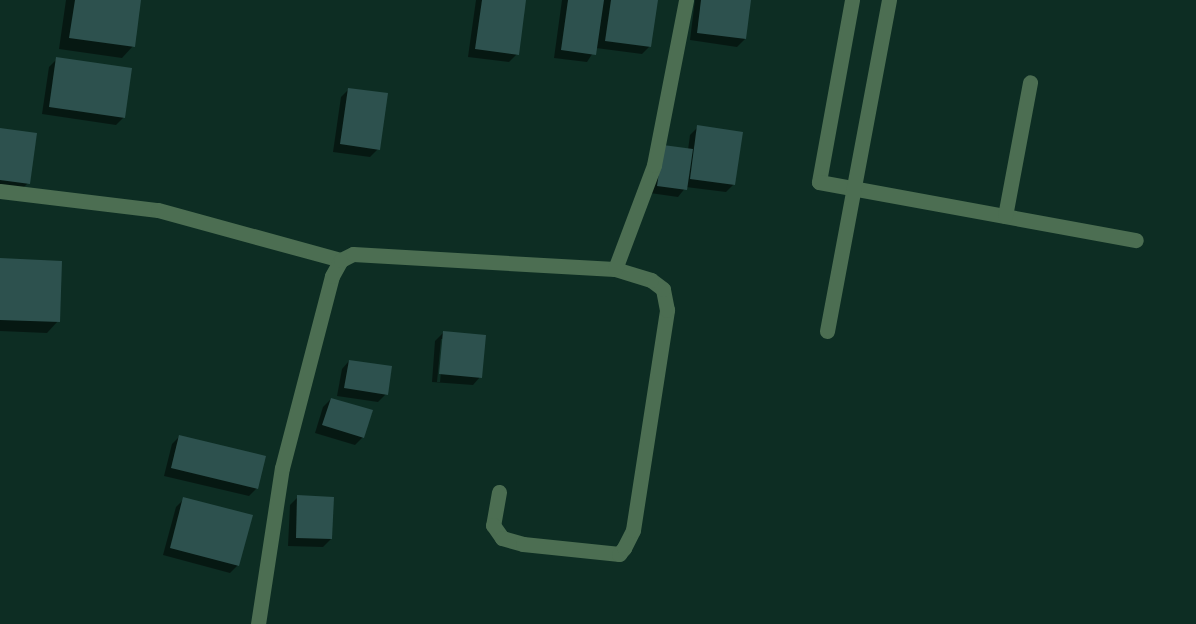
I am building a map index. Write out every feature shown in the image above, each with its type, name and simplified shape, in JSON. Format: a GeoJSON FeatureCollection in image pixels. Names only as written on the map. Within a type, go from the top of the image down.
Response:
{"type":"FeatureCollection","features":[{"type":"Feature","properties":{"kind":"street"},"geometry":{"type":"LineString","coordinates":[[615,269],[654,165],[686,0]]}},
{"type":"Feature","properties":{"kind":"street"},"geometry":{"type":"LineString","coordinates":[[852,0],[819,182],[1136,240]]}},
{"type":"Feature","properties":{"kind":"street"},"geometry":{"type":"LineString","coordinates":[[827,331],[889,0]]}},
{"type":"Feature","properties":{"kind":"street"},"geometry":{"type":"LineString","coordinates":[[1005,216],[1030,82]]}},
{"type":"Feature","properties":{"kind":"street"},"geometry":{"type":"LineString","coordinates":[[0,191],[158,210],[341,260]]}},
{"type":"Feature","properties":{"kind":"street"},"geometry":{"type":"LineString","coordinates":[[258,624],[282,468],[332,276],[341,260],[353,254],[615,269],[651,280],[663,289],[667,310],[633,530],[624,548],[619,554],[523,544],[502,538],[493,525],[499,492]]}},
{"type":"Feature","properties":{"kind":"building"},"geometry":{"type":"Polygon","coordinates":[[[75,0],[141,0],[135,47],[69,38],[75,0]]]}},
{"type":"Feature","properties":{"kind":"building"},"geometry":{"type":"Polygon","coordinates":[[[482,0],[526,0],[519,55],[475,49],[482,0]]]}},
{"type":"Feature","properties":{"kind":"building"},"geometry":{"type":"Polygon","coordinates":[[[568,0],[604,0],[596,55],[561,50],[568,0]]]}},
{"type":"Feature","properties":{"kind":"building"},"geometry":{"type":"Polygon","coordinates":[[[611,0],[658,0],[651,47],[605,41],[611,0]]]}},
{"type":"Feature","properties":{"kind":"building"},"geometry":{"type":"Polygon","coordinates":[[[701,0],[751,0],[746,39],[697,33],[701,0]]]}},
{"type":"Feature","properties":{"kind":"building"},"geometry":{"type":"Polygon","coordinates":[[[56,57],[132,68],[125,118],[49,107],[56,57]]]}},
{"type":"Feature","properties":{"kind":"building"},"geometry":{"type":"Polygon","coordinates":[[[348,88],[388,93],[380,150],[340,144],[348,88]]]}},
{"type":"Feature","properties":{"kind":"building"},"geometry":{"type":"Polygon","coordinates":[[[697,125],[743,132],[735,185],[690,179],[697,125]]]}},
{"type":"Feature","properties":{"kind":"building"},"geometry":{"type":"Polygon","coordinates":[[[0,128],[37,133],[30,184],[0,180],[0,128]]]}},
{"type":"Feature","properties":{"kind":"building"},"geometry":{"type":"Polygon","coordinates":[[[663,145],[693,149],[687,190],[657,186],[663,145]]]}},
{"type":"Feature","properties":{"kind":"building"},"geometry":{"type":"Polygon","coordinates":[[[0,258],[62,261],[60,322],[0,320],[0,258]]]}},
{"type":"Feature","properties":{"kind":"building"},"geometry":{"type":"Polygon","coordinates":[[[443,331],[486,335],[482,378],[439,374],[443,331]]]}},
{"type":"Feature","properties":{"kind":"building"},"geometry":{"type":"Polygon","coordinates":[[[349,360],[392,366],[388,395],[344,388],[349,360]]]}},
{"type":"Feature","properties":{"kind":"building"},"geometry":{"type":"Polygon","coordinates":[[[331,398],[373,410],[364,438],[322,425],[331,398]]]}},
{"type":"Feature","properties":{"kind":"building"},"geometry":{"type":"Polygon","coordinates":[[[179,435],[266,456],[258,489],[171,468],[179,435]]]}},
{"type":"Feature","properties":{"kind":"building"},"geometry":{"type":"Polygon","coordinates":[[[297,495],[334,497],[332,539],[296,538],[297,495]]]}},
{"type":"Feature","properties":{"kind":"building"},"geometry":{"type":"Polygon","coordinates":[[[183,497],[253,515],[239,566],[170,548],[183,497]]]}}]}
